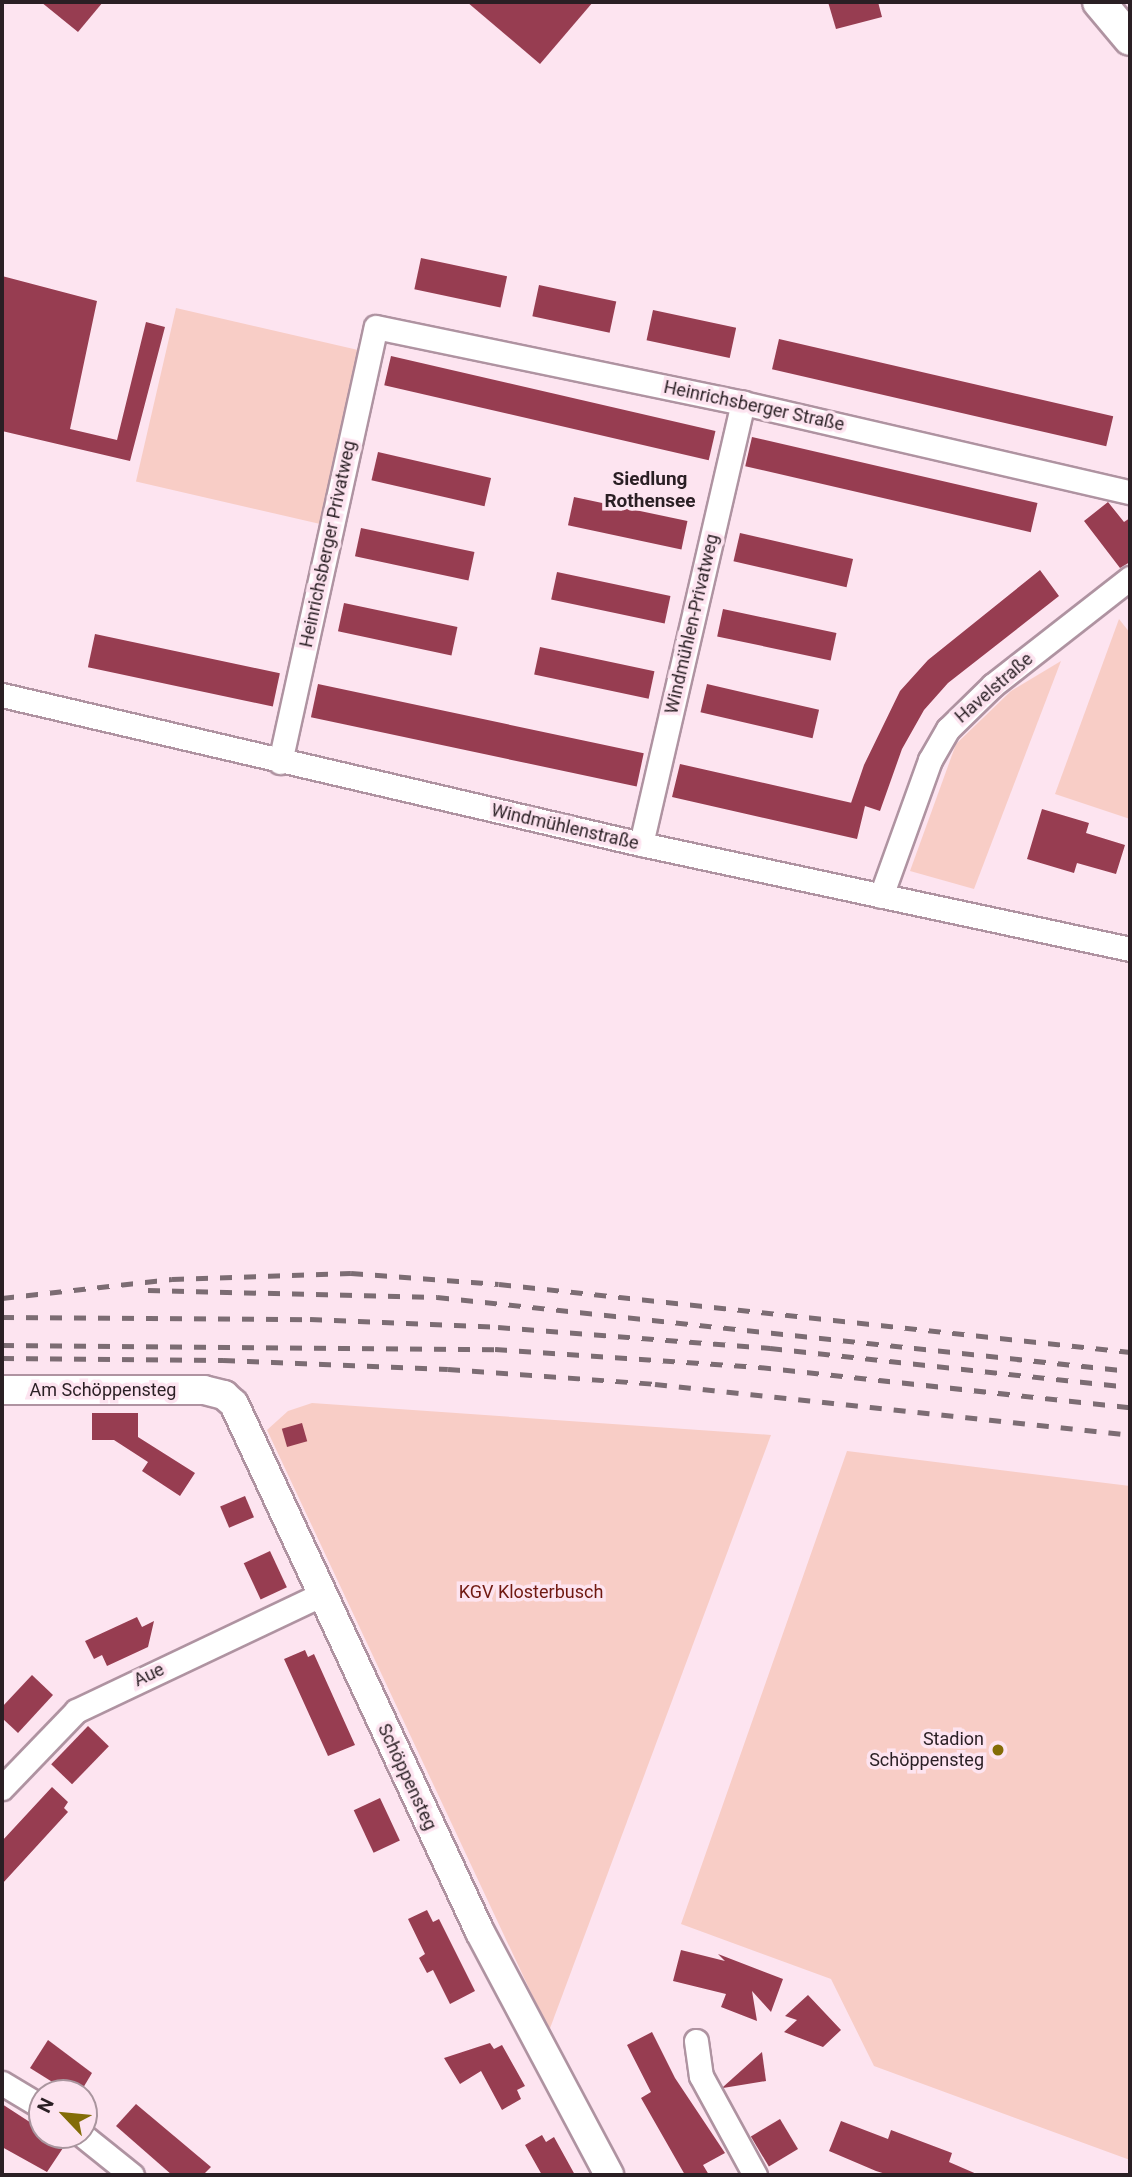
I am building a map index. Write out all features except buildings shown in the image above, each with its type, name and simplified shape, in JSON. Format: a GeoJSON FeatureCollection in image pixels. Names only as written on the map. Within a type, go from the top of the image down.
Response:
{"type":"FeatureCollection","features":[{"type":"Feature","properties":{"kind":"main road"},"geometry":{"type":"LineString","coordinates":[[1099,2],[1130,39]]}},
{"type":"Feature","properties":{"kind":"street","name":"Heinrichsberger Straße"},"geometry":{"type":"LineString","coordinates":[[376,327],[743,403],[1130,492]]}},
{"type":"Feature","properties":{"kind":"street","name":"Heinrichsberger Privatweg"},"geometry":{"type":"LineString","coordinates":[[280,762],[376,327]]}},
{"type":"Feature","properties":{"kind":"street","name":"Windmühlen-Privatweg"},"geometry":{"type":"LineString","coordinates":[[641,844],[743,403]]}},
{"type":"Feature","properties":{"kind":"street","name":"Havelstraße"},"geometry":{"type":"LineString","coordinates":[[881,896],[930,760],[948,729],[993,685],[1126,591]]}},
{"type":"Feature","properties":{"kind":"street","name":"Windmühlenstraße"},"geometry":{"type":"LineString","coordinates":[[2,695],[280,762],[641,844],[1130,949]]}},
{"type":"Feature","properties":{"kind":"street","name":"Am Schöppensteg"},"geometry":{"type":"LineString","coordinates":[[2,1390],[204,1390]]}},
{"type":"Feature","properties":{"kind":"street","name":"Schöppensteg"},"geometry":{"type":"LineString","coordinates":[[204,1390],[224,1395],[237,1409],[320,1595],[480,1932],[609,2175]]}},
{"type":"Feature","properties":{"kind":"street","name":"Aue"},"geometry":{"type":"LineString","coordinates":[[2,1788],[76,1711],[320,1595]]}},
{"type":"Feature","properties":{"kind":"street"},"geometry":{"type":"LineString","coordinates":[[696,2041],[701,2076],[755,2175]]}},
{"type":"Feature","properties":{"kind":"street"},"geometry":{"type":"LineString","coordinates":[[2,2083],[28,2099]]}},
{"type":"Feature","properties":{"kind":"street"},"geometry":{"type":"LineString","coordinates":[[98,2148],[132,2175]]}},
{"type":"Feature","properties":{"kind":"green space"},"geometry":{"type":"Polygon","coordinates":[[[176,308],[359,350],[319,524],[136,481],[176,308]]]}},
{"type":"Feature","properties":{"kind":"green space"},"geometry":{"type":"Polygon","coordinates":[[[1119,619],[1130,633],[1130,819],[1055,794],[1119,619]]]}},
{"type":"Feature","properties":{"kind":"green space"},"geometry":{"type":"Polygon","coordinates":[[[1061,661],[974,889],[910,871],[956,744],[1011,691],[1061,661]]]}},
{"type":"Feature","properties":{"kind":"green space","name":"KGV Klosterbusch"},"geometry":{"type":"Polygon","coordinates":[[[312,1403],[771,1435],[549,2031],[267,1430],[288,1411],[312,1403]]]}},
{"type":"Feature","properties":{"kind":"green space"},"geometry":{"type":"Polygon","coordinates":[[[847,1451],[1130,1486],[1130,2160],[874,2066],[831,1979],[681,1924],[847,1451]]]}},
{"type":"Feature","properties":{"kind":"railway"},"geometry":{"type":"LineString","coordinates":[[2,1298],[172,1279],[351,1273],[499,1284],[1130,1352]]}},
{"type":"Feature","properties":{"kind":"railway"},"geometry":{"type":"LineString","coordinates":[[148,1290],[437,1297],[1130,1371]]}},
{"type":"Feature","properties":{"kind":"railway"},"geometry":{"type":"LineString","coordinates":[[2,1317],[310,1319],[498,1327],[770,1348],[1130,1387]]}},
{"type":"Feature","properties":{"kind":"railway"},"geometry":{"type":"LineString","coordinates":[[2,1345],[495,1349],[759,1367],[1130,1407]]}},
{"type":"Feature","properties":{"kind":"railway"},"geometry":{"type":"LineString","coordinates":[[2,1358],[223,1360],[448,1369],[655,1384],[1130,1435]]}},
{"type":"Feature","properties":{"kind":"place","name":"Stadion Schöppensteg"},"geometry":{"type":"Point","coordinates":[998,1750]}},
{"type":"Feature","properties":{"kind":"district","name":"Siedlung Rothensee"},"geometry":{"type":"Point","coordinates":[650,490]}}]}
